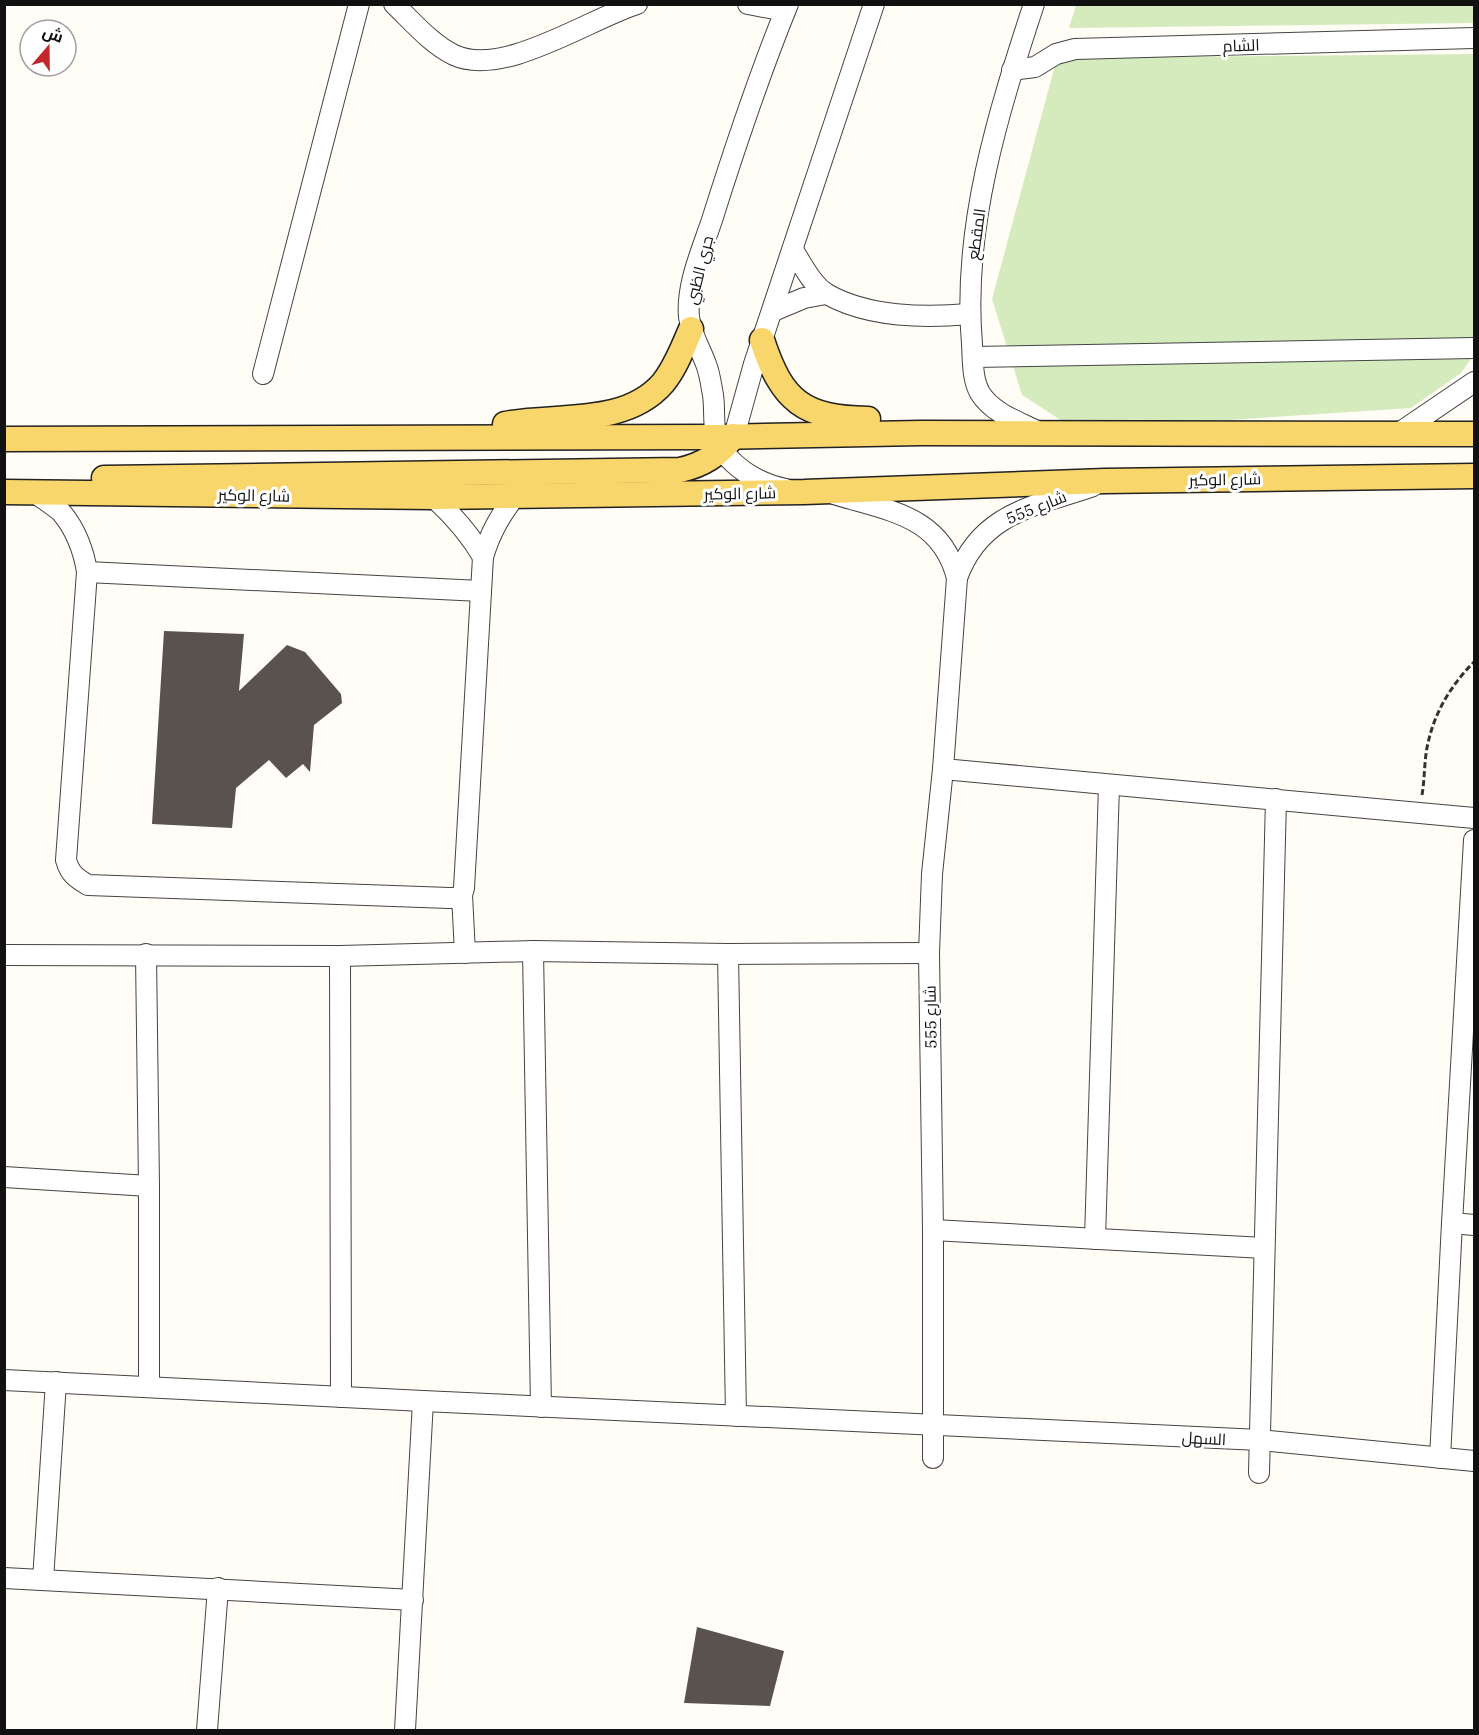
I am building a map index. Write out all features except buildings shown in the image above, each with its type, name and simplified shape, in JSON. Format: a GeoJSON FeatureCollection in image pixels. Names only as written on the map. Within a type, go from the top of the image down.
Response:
{"type":"FeatureCollection","features":[{"type":"Feature","properties":{"kind":"main road"},"geometry":{"type":"LineString","coordinates":[[482,437],[501,424],[608,414],[632,405],[654,392],[664,381],[691,329]]}},
{"type":"Feature","properties":{"kind":"main road"},"geometry":{"type":"LineString","coordinates":[[762,340],[769,363],[779,382],[793,398],[808,409],[830,417],[903,422],[921,433]]}},
{"type":"Feature","properties":{"kind":"main road"},"geometry":{"type":"LineString","coordinates":[[4,439],[482,437],[724,441],[921,433],[1474,434]]}},
{"type":"Feature","properties":{"kind":"main road"},"geometry":{"type":"LineString","coordinates":[[34,492],[57,484],[80,480],[123,477],[680,470],[711,459],[724,441]]}},
{"type":"Feature","properties":{"kind":"main road","name":"شارع الوكير"},"geometry":{"type":"LineString","coordinates":[[4,492],[433,497],[815,492],[1106,481],[1474,476]]}},
{"type":"Feature","properties":{"kind":"street"},"geometry":{"type":"LineString","coordinates":[[263,374],[359,4]]}},
{"type":"Feature","properties":{"kind":"street"},"geometry":{"type":"LineString","coordinates":[[394,4],[452,54],[471,60],[482,60],[515,54],[545,45],[572,34],[604,16],[637,4]]}},
{"type":"Feature","properties":{"kind":"street"},"geometry":{"type":"LineString","coordinates":[[748,4],[786,8]]}},
{"type":"Feature","properties":{"kind":"street"},"geometry":{"type":"LineString","coordinates":[[815,492],[781,488],[746,473],[732,461],[724,441],[773,311],[874,4]]}},
{"type":"Feature","properties":{"kind":"street","name":"المقطع"},"geometry":{"type":"LineString","coordinates":[[1034,4],[998,118],[982,196],[971,267],[969,314],[977,387],[986,400],[999,411],[1043,434]]}},
{"type":"Feature","properties":{"kind":"street","name":"جري الظبي"},"geometry":{"type":"LineString","coordinates":[[724,441],[707,367],[691,329],[689,304],[700,258],[737,141],[786,8]]}},
{"type":"Feature","properties":{"kind":"street","name":"الشام"},"geometry":{"type":"LineString","coordinates":[[1012,70],[1035,67],[1056,54],[1075,49],[1474,38]]}},
{"type":"Feature","properties":{"kind":"street"},"geometry":{"type":"LineString","coordinates":[[793,250],[811,278],[826,294],[853,304],[891,313],[940,317],[969,314]]}},
{"type":"Feature","properties":{"kind":"street"},"geometry":{"type":"LineString","coordinates":[[773,311],[804,298],[826,294]]}},
{"type":"Feature","properties":{"kind":"street"},"geometry":{"type":"LineString","coordinates":[[973,357],[1474,348]]}},
{"type":"Feature","properties":{"kind":"street"},"geometry":{"type":"LineString","coordinates":[[1396,435],[1474,382]]}},
{"type":"Feature","properties":{"kind":"street","name":"شارع 555"},"geometry":{"type":"LineString","coordinates":[[933,1458],[933,1230],[929,953],[932,873],[943,769],[957,578],[976,542],[999,522],[1016,513],[1106,481]]}},
{"type":"Feature","properties":{"kind":"street"},"geometry":{"type":"LineString","coordinates":[[34,492],[60,511],[70,524],[85,556],[87,572],[66,860],[75,878],[88,885],[449,898],[462,895]]}},
{"type":"Feature","properties":{"kind":"street","name":"شارع 555"},"geometry":{"type":"LineString","coordinates":[[815,492],[903,516],[921,524],[940,540],[948,552],[957,578]]}},
{"type":"Feature","properties":{"kind":"street"},"geometry":{"type":"LineString","coordinates":[[465,953],[462,895],[483,557],[498,518],[515,496]]}},
{"type":"Feature","properties":{"kind":"street"},"geometry":{"type":"LineString","coordinates":[[433,497],[457,518],[472,537],[483,557]]}},
{"type":"Feature","properties":{"kind":"street"},"geometry":{"type":"LineString","coordinates":[[87,572],[481,591]]}},
{"type":"Feature","properties":{"kind":"street"},"geometry":{"type":"LineString","coordinates":[[943,769],[1474,818]]}},
{"type":"Feature","properties":{"kind":"street"},"geometry":{"type":"LineString","coordinates":[[1095,1239],[1109,785]]}},
{"type":"Feature","properties":{"kind":"street"},"geometry":{"type":"LineString","coordinates":[[1259,1473],[1276,799]]}},
{"type":"Feature","properties":{"kind":"street"},"geometry":{"type":"LineString","coordinates":[[1440,1458],[1452,1224],[1471,995],[1474,840]]}},
{"type":"Feature","properties":{"kind":"street"},"geometry":{"type":"LineString","coordinates":[[4,955],[340,956],[533,951],[728,954],[929,953]]}},
{"type":"Feature","properties":{"kind":"street"},"geometry":{"type":"LineString","coordinates":[[533,951],[541,1407]]}},
{"type":"Feature","properties":{"kind":"street"},"geometry":{"type":"LineString","coordinates":[[146,954],[149,1387]]}},
{"type":"Feature","properties":{"kind":"street"},"geometry":{"type":"LineString","coordinates":[[728,954],[736,1416]]}},
{"type":"Feature","properties":{"kind":"street"},"geometry":{"type":"LineString","coordinates":[[340,956],[341,1397]]}},
{"type":"Feature","properties":{"kind":"street"},"geometry":{"type":"LineString","coordinates":[[4,1177],[149,1186]]}},
{"type":"Feature","properties":{"kind":"street"},"geometry":{"type":"LineString","coordinates":[[1452,1224],[1474,1225]]}},
{"type":"Feature","properties":{"kind":"street"},"geometry":{"type":"LineString","coordinates":[[933,1230],[1264,1248]]}},
{"type":"Feature","properties":{"kind":"street","name":"السهل"},"geometry":{"type":"LineString","coordinates":[[4,1380],[1260,1440],[1474,1461]]}},
{"type":"Feature","properties":{"kind":"street"},"geometry":{"type":"LineString","coordinates":[[43,1580],[56,1382]]}},
{"type":"Feature","properties":{"kind":"street"},"geometry":{"type":"LineString","coordinates":[[405,1731],[423,1401]]}},
{"type":"Feature","properties":{"kind":"street"},"geometry":{"type":"LineString","coordinates":[[4,1578],[413,1600]]}},
{"type":"Feature","properties":{"kind":"street"},"geometry":{"type":"LineString","coordinates":[[207,1731],[218,1588]]}},
{"type":"Feature","properties":{"kind":"path"},"geometry":{"type":"LineString","coordinates":[[1419,814],[1427,744],[1437,714],[1452,686],[1474,662]]}},
{"type":"Feature","properties":{"kind":"green space"},"geometry":{"type":"Polygon","coordinates":[[[1474,4],[1474,23],[1069,28],[1076,5],[1474,4]]]}},
{"type":"Feature","properties":{"kind":"green space"},"geometry":{"type":"Polygon","coordinates":[[[1474,54],[1474,355],[1461,373],[1411,408],[1076,430],[1022,395],[992,299],[1057,58],[1474,54]]]}}]}
